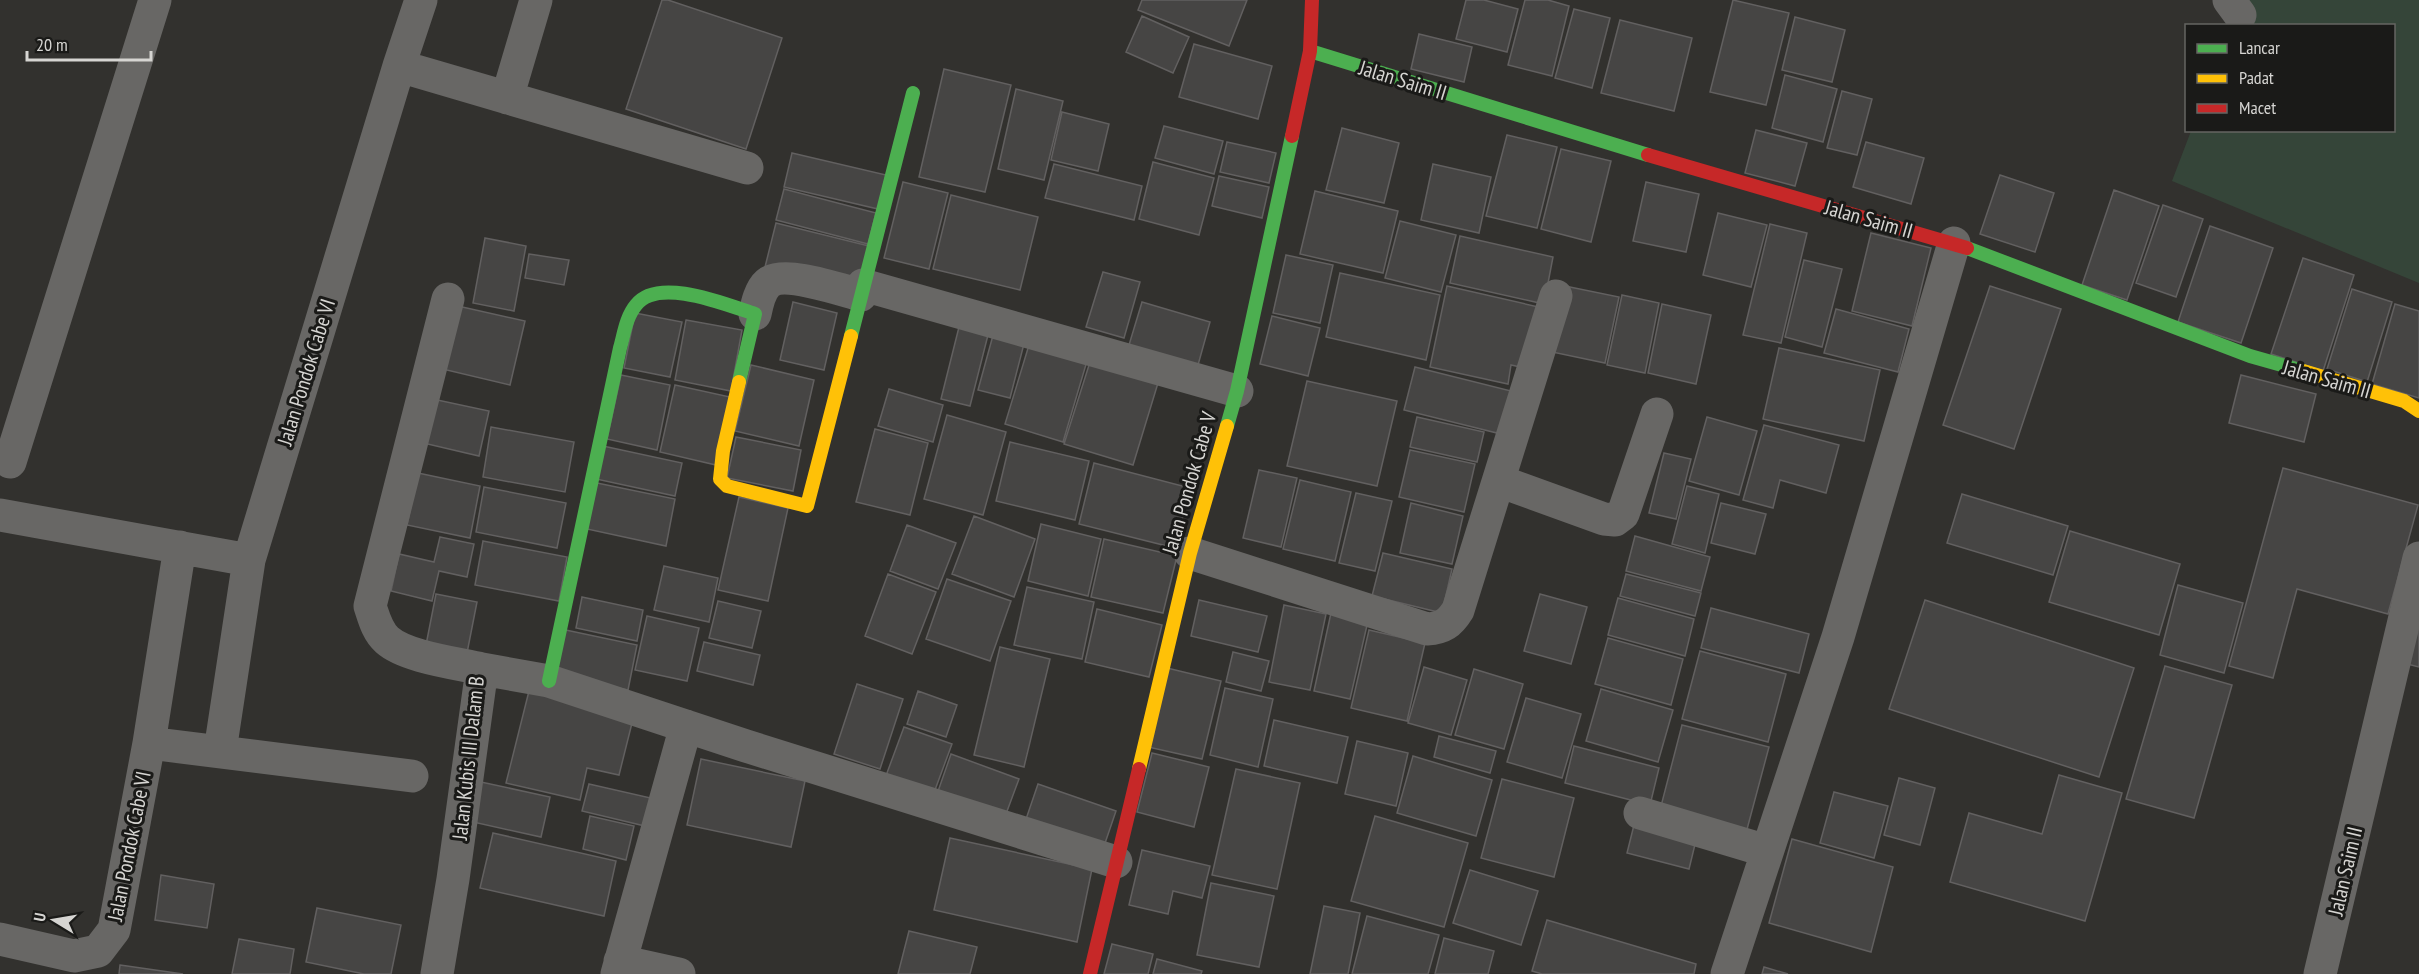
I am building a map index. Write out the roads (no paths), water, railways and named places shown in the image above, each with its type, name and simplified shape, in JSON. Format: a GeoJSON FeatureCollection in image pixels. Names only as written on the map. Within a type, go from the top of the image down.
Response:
{"type":"FeatureCollection","features":[{"type":"Feature","properties":{"kind":"street"},"geometry":{"type":"LineString","coordinates":[[10,462],[156,0]]}},
{"type":"Feature","properties":{"kind":"street","name":"Jalan Pondok Cabe VI"},"geometry":{"type":"LineString","coordinates":[[220,751],[249,560],[421,0]]}},
{"type":"Feature","properties":{"kind":"street"},"geometry":{"type":"LineString","coordinates":[[507,98],[536,0]]}},
{"type":"Feature","properties":{"kind":"street","name":"Jalan Pondok Cabe V"},"geometry":{"type":"LineString","coordinates":[[1090,974],[1190,553],[1237,391],[1310,51],[1312,0]]}},
{"type":"Feature","properties":{"kind":"street","name":"Jalan Saim II"},"geometry":{"type":"LineString","coordinates":[[1310,51],[1626,149],[1954,243],[2250,356],[2404,401],[2419,411]]}},
{"type":"Feature","properties":{"kind":"street"},"geometry":{"type":"LineString","coordinates":[[399,66],[747,168]]}},
{"type":"Feature","properties":{"kind":"street"},"geometry":{"type":"LineString","coordinates":[[913,93],[862,290],[807,506],[727,486],[720,479],[723,451],[755,314],[768,283],[780,278],[862,290],[1237,391]]}},
{"type":"Feature","properties":{"kind":"street"},"geometry":{"type":"LineString","coordinates":[[1727,974],[1838,637],[1954,243]]}},
{"type":"Feature","properties":{"kind":"street"},"geometry":{"type":"LineString","coordinates":[[549,681],[618,360],[631,312],[638,301],[648,294],[672,291],[755,314]]}},
{"type":"Feature","properties":{"kind":"street"},"geometry":{"type":"LineString","coordinates":[[1190,553],[1427,629],[1440,628],[1450,622],[1458,610],[1556,296]]}},
{"type":"Feature","properties":{"kind":"street","name":"Jalan Kubis III Dalam B"},"geometry":{"type":"LineString","coordinates":[[437,974],[453,879],[482,669],[408,651],[387,640],[375,624],[370,606],[448,299]]}},
{"type":"Feature","properties":{"kind":"street"},"geometry":{"type":"LineString","coordinates":[[1499,481],[1604,519],[1615,520],[1623,514],[1657,414]]}},
{"type":"Feature","properties":{"kind":"street"},"geometry":{"type":"LineString","coordinates":[[0,515],[249,560]]}},
{"type":"Feature","properties":{"kind":"street"},"geometry":{"type":"LineString","coordinates":[[149,743],[180,548]]}},
{"type":"Feature","properties":{"kind":"street","name":"Jalan Saim II"},"geometry":{"type":"LineString","coordinates":[[2320,974],[2419,558]]}},
{"type":"Feature","properties":{"kind":"street"},"geometry":{"type":"LineString","coordinates":[[482,669],[549,681],[1116,862]]}},
{"type":"Feature","properties":{"kind":"street"},"geometry":{"type":"LineString","coordinates":[[679,974],[618,968],[686,726]]}},
{"type":"Feature","properties":{"kind":"street","name":"Jalan Pondok Cabe VI"},"geometry":{"type":"LineString","coordinates":[[0,939],[74,956],[98,951],[114,930],[149,743],[412,776]]}},
{"type":"Feature","properties":{"kind":"street"},"geometry":{"type":"LineString","coordinates":[[1640,813],[1767,850]]}}]}
